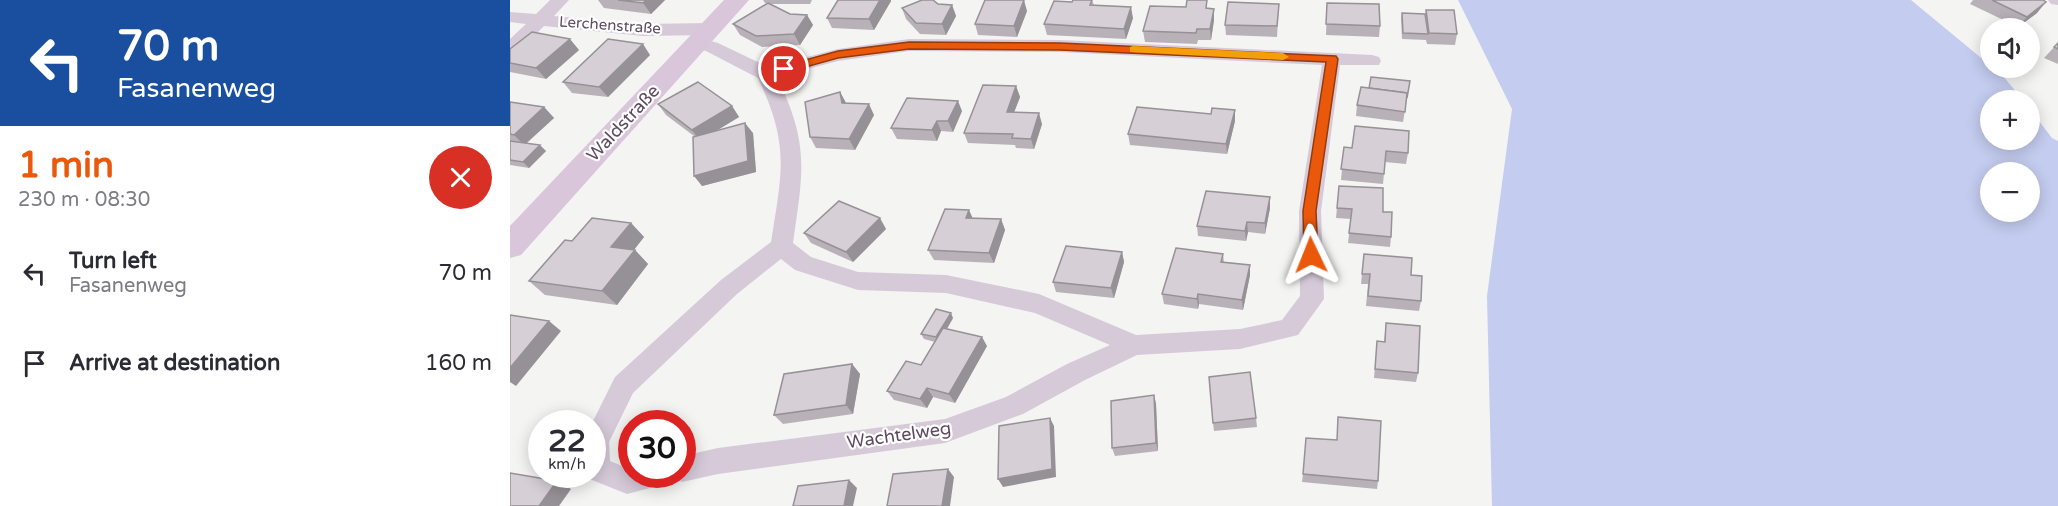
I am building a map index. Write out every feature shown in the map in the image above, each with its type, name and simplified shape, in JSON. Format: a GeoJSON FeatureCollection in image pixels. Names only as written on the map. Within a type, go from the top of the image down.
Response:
{"type":"FeatureCollection","features":[{"type":"Feature","properties":{"kind":"street"},"geometry":{"type":"LineString","coordinates":[[510,50],[560,0]]}},
{"type":"Feature","properties":{"kind":"street","name":"Waldstraße"},"geometry":{"type":"LineString","coordinates":[[510,246],[737,0]]}},
{"type":"Feature","properties":{"kind":"street","name":"Lerchenstraße"},"geometry":{"type":"LineString","coordinates":[[510,16],[540,21],[704,36]]}},
{"type":"Feature","properties":{"kind":"street"},"geometry":{"type":"LineString","coordinates":[[618,478],[597,470],[596,442],[624,386],[729,287],[781,246],[793,162],[790,134],[777,97],[766,74],[712,47],[704,36]]}},
{"type":"Feature","properties":{"kind":"street"},"geometry":{"type":"LineString","coordinates":[[766,74],[838,55],[909,45],[1060,46],[1372,61]]}},
{"type":"Feature","properties":{"kind":"street","name":"Wachtelweg"},"geometry":{"type":"LineString","coordinates":[[696,466],[945,431],[1014,406],[1076,372],[1135,345],[1240,339],[1289,328],[1312,299],[1310,211],[1332,59]]}},
{"type":"Feature","properties":{"kind":"street","name":"Wachtelweg"},"geometry":{"type":"LineString","coordinates":[[781,246],[803,264],[858,281],[946,284],[1039,304],[1135,345]]}},
{"type":"Feature","properties":{"kind":"shaded area"},"geometry":{"type":"Polygon","coordinates":[[[1458,0],[1911,0],[1980,57],[1980,78],[2005,78],[2015,90],[1980,90],[1980,150],[2040,150],[2040,122],[2052,138],[2058,141],[2058,506],[1492,506],[1487,296],[1512,109],[1458,0]]]}},
{"type":"Feature","properties":{"kind":"building"},"geometry":{"type":"Polygon","coordinates":[[[618,0],[646,0],[643,3],[618,0]]]}},
{"type":"Feature","properties":{"kind":"building"},"geometry":{"type":"Polygon","coordinates":[[[838,0],[880,0],[869,19],[827,18],[838,0]]]}},
{"type":"Feature","properties":{"kind":"building"},"geometry":{"type":"Polygon","coordinates":[[[922,0],[933,0],[938,4],[952,5],[942,24],[916,23],[902,8],[922,0]]]}},
{"type":"Feature","properties":{"kind":"building"},"geometry":{"type":"Polygon","coordinates":[[[985,0],[1024,0],[1014,26],[975,24],[985,0]]]}},
{"type":"Feature","properties":{"kind":"building"},"geometry":{"type":"Polygon","coordinates":[[[1073,0],[1092,0],[1090,5],[1131,7],[1124,29],[1044,24],[1054,1],[1072,2],[1073,0]]]}},
{"type":"Feature","properties":{"kind":"building"},"geometry":{"type":"Polygon","coordinates":[[[1187,0],[1207,0],[1206,8],[1214,9],[1210,29],[1197,29],[1196,33],[1143,31],[1150,6],[1186,7],[1187,0]]]}},
{"type":"Feature","properties":{"kind":"building"},"geometry":{"type":"Polygon","coordinates":[[[1992,0],[2043,0],[2046,2],[2027,17],[1992,0]]]}},
{"type":"Feature","properties":{"kind":"building"},"geometry":{"type":"Polygon","coordinates":[[[1228,2],[1279,4],[1277,26],[1225,25],[1228,2]]]}},
{"type":"Feature","properties":{"kind":"building"},"geometry":{"type":"Polygon","coordinates":[[[768,3],[790,14],[807,15],[794,34],[756,36],[733,24],[768,3]]]}},
{"type":"Feature","properties":{"kind":"building"},"geometry":{"type":"Polygon","coordinates":[[[1327,3],[1379,4],[1380,26],[1326,24],[1327,3]]]}},
{"type":"Feature","properties":{"kind":"building"},"geometry":{"type":"Polygon","coordinates":[[[1426,10],[1454,10],[1457,34],[1429,33],[1426,10]]]}},
{"type":"Feature","properties":{"kind":"building"},"geometry":{"type":"Polygon","coordinates":[[[1402,13],[1425,14],[1428,34],[1403,33],[1402,13]]]}},
{"type":"Feature","properties":{"kind":"building"},"geometry":{"type":"Polygon","coordinates":[[[532,32],[570,39],[536,68],[510,63],[510,49],[532,32]]]}},
{"type":"Feature","properties":{"kind":"building"},"geometry":{"type":"Polygon","coordinates":[[[608,39],[643,44],[599,87],[563,82],[608,39]]]}},
{"type":"Feature","properties":{"kind":"building"},"geometry":{"type":"Polygon","coordinates":[[[1371,77],[1410,81],[1407,98],[1407,93],[1369,88],[1371,77]]]}},
{"type":"Feature","properties":{"kind":"building"},"geometry":{"type":"Polygon","coordinates":[[[698,82],[732,106],[692,130],[658,104],[698,82]]]}},
{"type":"Feature","properties":{"kind":"building"},"geometry":{"type":"Polygon","coordinates":[[[983,85],[1016,86],[1007,112],[1039,113],[1031,139],[1012,138],[1013,134],[964,133],[983,85]]]}},
{"type":"Feature","properties":{"kind":"building"},"geometry":{"type":"Polygon","coordinates":[[[1361,87],[1407,93],[1405,112],[1357,105],[1361,87]]]}},
{"type":"Feature","properties":{"kind":"building"},"geometry":{"type":"Polygon","coordinates":[[[840,92],[842,103],[869,104],[849,139],[810,137],[805,102],[840,92]]]}},
{"type":"Feature","properties":{"kind":"building"},"geometry":{"type":"Polygon","coordinates":[[[907,98],[958,101],[948,121],[937,121],[932,130],[891,128],[907,98]]]}},
{"type":"Feature","properties":{"kind":"building"},"geometry":{"type":"Polygon","coordinates":[[[510,102],[544,107],[514,135],[510,134],[510,102]]]}},
{"type":"Feature","properties":{"kind":"building"},"geometry":{"type":"Polygon","coordinates":[[[1137,107],[1211,114],[1212,108],[1235,110],[1226,144],[1128,134],[1137,107]]]}},
{"type":"Feature","properties":{"kind":"building"},"geometry":{"type":"Polygon","coordinates":[[[745,123],[748,161],[694,176],[693,137],[745,123]]]}},
{"type":"Feature","properties":{"kind":"building"},"geometry":{"type":"Polygon","coordinates":[[[1355,126],[1409,131],[1408,153],[1386,151],[1384,174],[1341,169],[1344,147],[1352,148],[1355,126]]]}},
{"type":"Feature","properties":{"kind":"building"},"geometry":{"type":"Polygon","coordinates":[[[510,141],[540,145],[523,162],[510,160],[510,141]]]}},
{"type":"Feature","properties":{"kind":"building"},"geometry":{"type":"Polygon","coordinates":[[[1339,186],[1383,188],[1383,212],[1392,212],[1391,237],[1349,233],[1352,209],[1337,208],[1339,186]]]}},
{"type":"Feature","properties":{"kind":"building"},"geometry":{"type":"Polygon","coordinates":[[[1206,191],[1270,197],[1265,223],[1247,222],[1245,231],[1197,226],[1206,191]]]}},
{"type":"Feature","properties":{"kind":"building"},"geometry":{"type":"Polygon","coordinates":[[[839,201],[880,218],[846,252],[804,233],[839,201]]]}},
{"type":"Feature","properties":{"kind":"building"},"geometry":{"type":"Polygon","coordinates":[[[945,209],[969,210],[966,218],[1001,219],[989,253],[928,250],[945,209]]]}},
{"type":"Feature","properties":{"kind":"building"},"geometry":{"type":"Polygon","coordinates":[[[592,218],[631,223],[611,247],[635,250],[602,291],[529,281],[565,240],[572,241],[592,218]]]}},
{"type":"Feature","properties":{"kind":"building"},"geometry":{"type":"Polygon","coordinates":[[[1066,246],[1122,252],[1111,288],[1053,282],[1066,246]]]}},
{"type":"Feature","properties":{"kind":"building"},"geometry":{"type":"Polygon","coordinates":[[[1176,248],[1223,254],[1221,262],[1250,265],[1242,300],[1198,294],[1197,299],[1162,294],[1176,248]]]}},
{"type":"Feature","properties":{"kind":"building"},"geometry":{"type":"Polygon","coordinates":[[[1364,254],[1412,258],[1411,275],[1422,276],[1421,301],[1368,296],[1370,274],[1362,274],[1364,254]]]}},
{"type":"Feature","properties":{"kind":"building"},"geometry":{"type":"Polygon","coordinates":[[[936,309],[951,313],[936,337],[921,334],[936,309]]]}},
{"type":"Feature","properties":{"kind":"building"},"geometry":{"type":"Polygon","coordinates":[[[510,315],[549,321],[510,368],[510,315]]]}},
{"type":"Feature","properties":{"kind":"building"},"geometry":{"type":"Polygon","coordinates":[[[1386,323],[1420,326],[1418,373],[1375,369],[1377,341],[1385,342],[1386,323]]]}},
{"type":"Feature","properties":{"kind":"building"},"geometry":{"type":"Polygon","coordinates":[[[943,328],[982,337],[949,394],[927,388],[920,399],[887,391],[906,361],[921,365],[943,328]]]}},
{"type":"Feature","properties":{"kind":"building"},"geometry":{"type":"Polygon","coordinates":[[[852,364],[846,405],[774,415],[784,374],[852,364]]]}},
{"type":"Feature","properties":{"kind":"building"},"geometry":{"type":"Polygon","coordinates":[[[1250,372],[1256,418],[1213,423],[1209,377],[1250,372]]]}},
{"type":"Feature","properties":{"kind":"building"},"geometry":{"type":"Polygon","coordinates":[[[1154,395],[1156,443],[1112,448],[1111,401],[1154,395]]]}},
{"type":"Feature","properties":{"kind":"building"},"geometry":{"type":"Polygon","coordinates":[[[1338,417],[1381,421],[1378,481],[1303,474],[1306,438],[1337,440],[1338,417]]]}},
{"type":"Feature","properties":{"kind":"building"},"geometry":{"type":"Polygon","coordinates":[[[1050,418],[1052,469],[998,479],[999,426],[1050,418]]]}},
{"type":"Feature","properties":{"kind":"building"},"geometry":{"type":"Polygon","coordinates":[[[948,469],[942,506],[887,506],[893,474],[948,469]]]}},
{"type":"Feature","properties":{"kind":"building"},"geometry":{"type":"Polygon","coordinates":[[[510,473],[528,476],[528,488],[552,488],[539,506],[510,506],[510,473]]]}},
{"type":"Feature","properties":{"kind":"building"},"geometry":{"type":"Polygon","coordinates":[[[849,480],[844,506],[793,506],[798,486],[849,480]]]}},
{"type":"Feature","properties":{"kind":"slow traffic"},"geometry":{"type":"LineString","coordinates":[[1133,50],[1283,57]]}},
{"type":"Feature","properties":{"kind":"route"},"geometry":{"type":"LineString","coordinates":[[784,69],[838,55],[909,45],[1060,46],[1332,59],[1310,211],[1311,255]]}}]}
